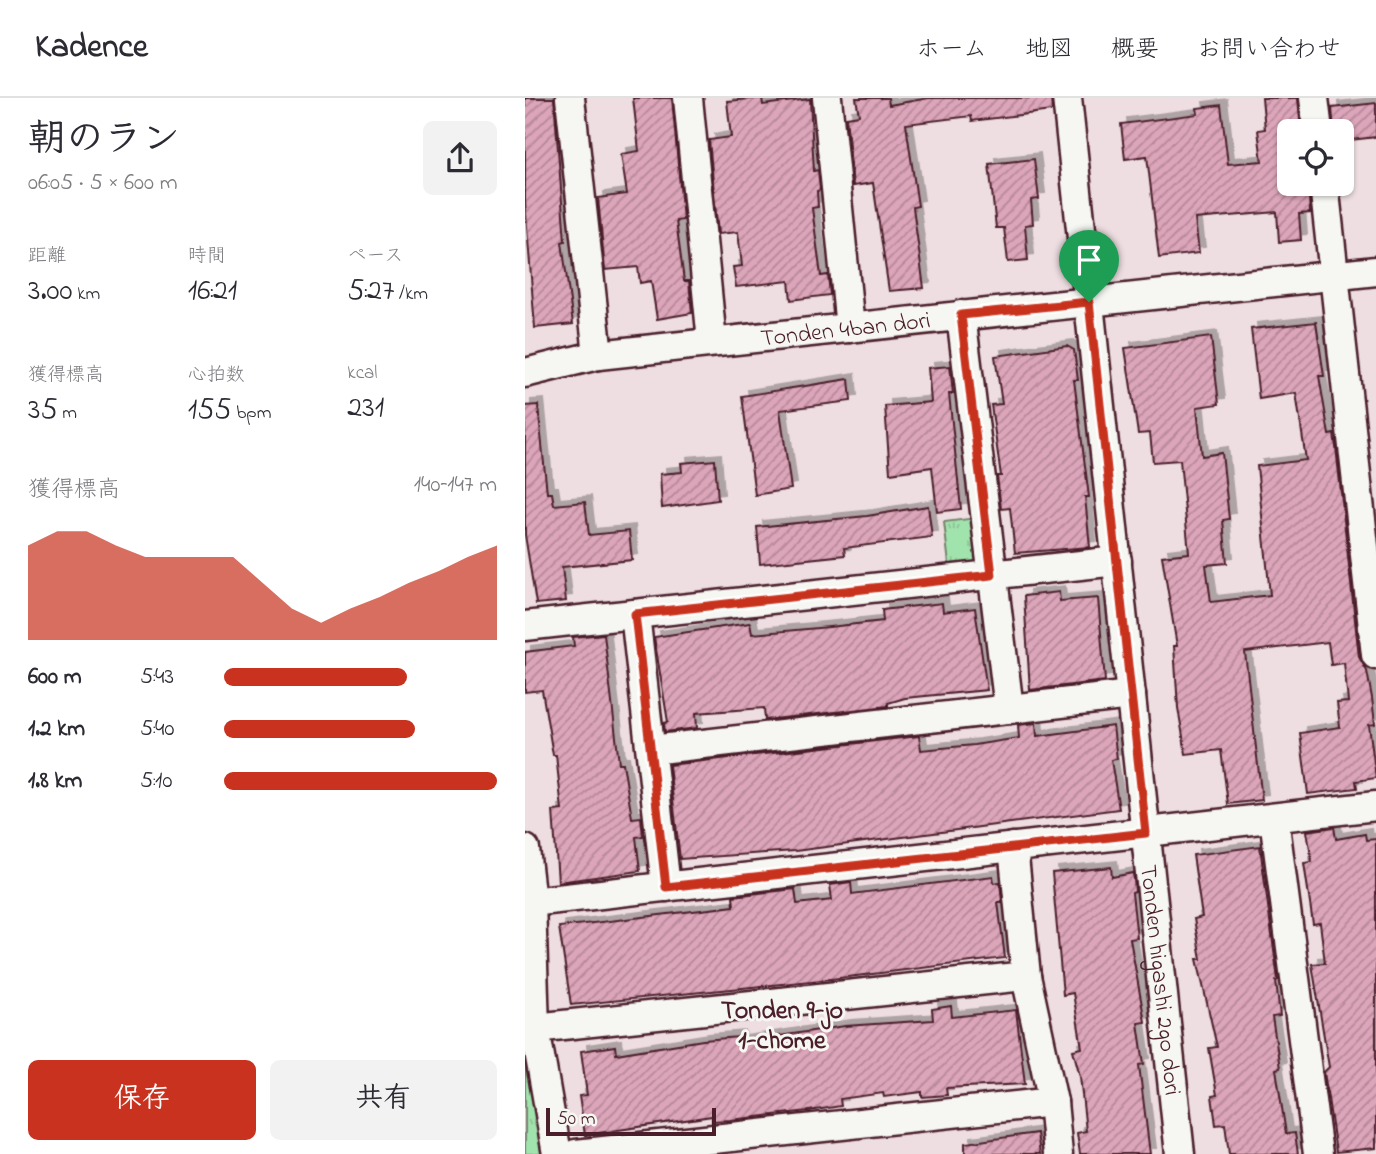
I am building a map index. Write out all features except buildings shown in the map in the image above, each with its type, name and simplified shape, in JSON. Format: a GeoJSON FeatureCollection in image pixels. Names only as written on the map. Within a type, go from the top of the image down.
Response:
{"type":"FeatureCollection","features":[{"type":"Feature","properties":{"kind":"street"},"geometry":{"type":"LineString","coordinates":[[570,98],[598,355]]}},
{"type":"Feature","properties":{"kind":"street"},"geometry":{"type":"LineString","coordinates":[[688,98],[712,342]]}},
{"type":"Feature","properties":{"kind":"street"},"geometry":{"type":"LineString","coordinates":[[827,98],[850,328]]}},
{"type":"Feature","properties":{"kind":"street","name":"Tonden higashi 2go dori"},"geometry":{"type":"LineString","coordinates":[[1067,98],[1180,1154]]}},
{"type":"Feature","properties":{"kind":"street"},"geometry":{"type":"LineString","coordinates":[[1314,98],[1317,119]]}},
{"type":"Feature","properties":{"kind":"street"},"geometry":{"type":"LineString","coordinates":[[1325,196],[1334,276],[1367,497],[1376,655]]}},
{"type":"Feature","properties":{"kind":"street","name":"Tonden 4ban dori"},"geometry":{"type":"LineString","coordinates":[[525,373],[598,355],[1376,271]]}},
{"type":"Feature","properties":{"kind":"street"},"geometry":{"type":"LineString","coordinates":[[961,315],[1009,709]]}},
{"type":"Feature","properties":{"kind":"street"},"geometry":{"type":"LineString","coordinates":[[525,626],[1117,561]]}},
{"type":"Feature","properties":{"kind":"street"},"geometry":{"type":"LineString","coordinates":[[635,614],[666,887]]}},
{"type":"Feature","properties":{"kind":"street"},"geometry":{"type":"LineString","coordinates":[[651,750],[1131,695]]}},
{"type":"Feature","properties":{"kind":"street"},"geometry":{"type":"LineString","coordinates":[[531,902],[1376,806]]}},
{"type":"Feature","properties":{"kind":"street"},"geometry":{"type":"LineString","coordinates":[[1274,818],[1318,1154]]}},
{"type":"Feature","properties":{"kind":"street"},"geometry":{"type":"LineString","coordinates":[[1013,847],[1026,976],[1052,1102],[1058,1154]]}},
{"type":"Feature","properties":{"kind":"street"},"geometry":{"type":"LineString","coordinates":[[525,849],[531,902],[535,1028],[557,1154]]}},
{"type":"Feature","properties":{"kind":"street"},"geometry":{"type":"LineString","coordinates":[[535,1028],[1026,976]]}},
{"type":"Feature","properties":{"kind":"street"},"geometry":{"type":"LineString","coordinates":[[576,1154],[1052,1102]]}},
{"type":"Feature","properties":{"kind":"green space"},"geometry":{"type":"Polygon","coordinates":[[[976,518],[980,562],[949,564],[944,522],[976,518]]]}},
{"type":"Feature","properties":{"kind":"green space"},"geometry":{"type":"Polygon","coordinates":[[[525,1021],[541,1154],[525,1154],[525,1021]]]}},
{"type":"Feature","properties":{"kind":"district","name":"Tonden 9-jo 1-chome"},"geometry":{"type":"Point","coordinates":[782,1024]}},
{"type":"Feature","properties":{"kind":"route"},"geometry":{"type":"LineString","coordinates":[[1089,302],[1146,833],[666,887],[635,614],[992,575],[961,315],[1089,302]]}}]}
